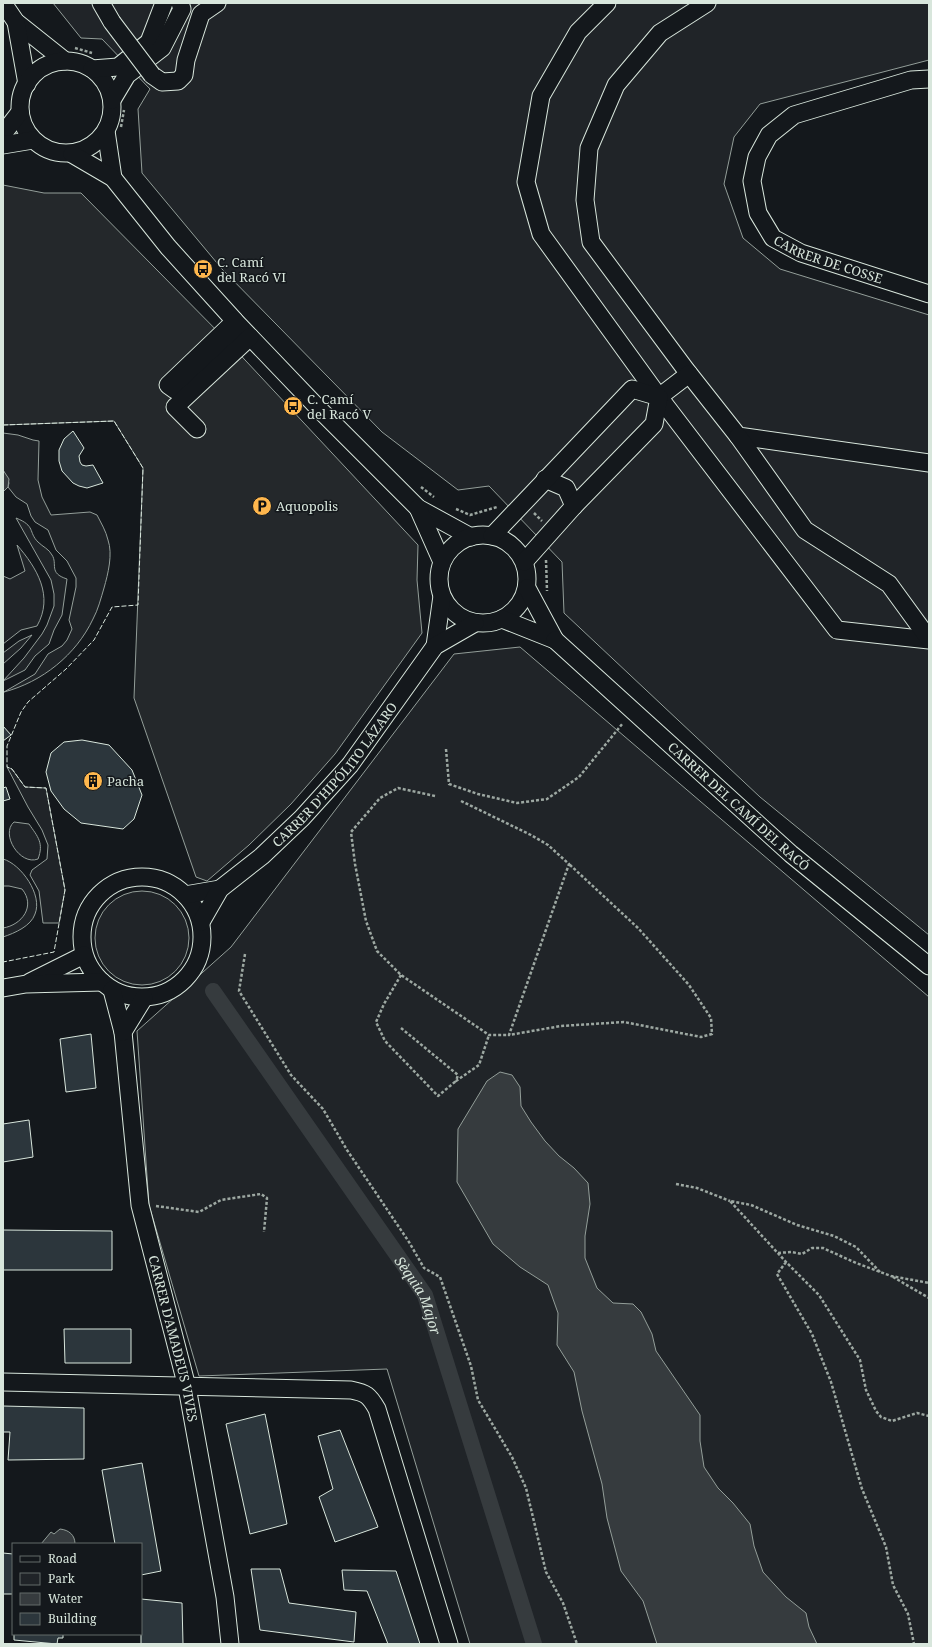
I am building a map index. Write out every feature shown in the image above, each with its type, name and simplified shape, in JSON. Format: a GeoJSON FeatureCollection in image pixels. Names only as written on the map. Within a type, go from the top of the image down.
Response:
{"type":"FeatureCollection","features":[{"type":"Feature","properties":{"kind":"street"},"geometry":{"type":"LineString","coordinates":[[3,3],[16,22],[65,61]]}},
{"type":"Feature","properties":{"kind":"street"},"geometry":{"type":"LineString","coordinates":[[101,3],[112,22],[152,75],[162,82],[178,81],[184,75],[186,60],[201,14],[217,3]]}},
{"type":"Feature","properties":{"kind":"street"},"geometry":{"type":"LineString","coordinates":[[113,132],[85,150],[72,154],[58,153],[45,148],[34,140],[22,123],[20,102],[27,84],[39,70],[47,66],[65,61],[79,63],[95,62],[118,67],[149,42],[164,3]]}},
{"type":"Feature","properties":{"kind":"street"},"geometry":{"type":"LineString","coordinates":[[113,178],[113,132],[111,121],[113,111],[118,102],[127,75],[162,48],[182,9],[180,3]]}},
{"type":"Feature","properties":{"kind":"street"},"geometry":{"type":"LineString","coordinates":[[607,3],[578,32],[541,96],[526,182],[541,234],[659,397],[837,630],[929,639]]}},
{"type":"Feature","properties":{"kind":"street"},"geometry":{"type":"LineString","coordinates":[[707,3],[660,33],[616,85],[589,148],[585,200],[591,242],[689,374],[738,436],[805,530],[889,584],[929,639]]}},
{"type":"Feature","properties":{"kind":"street"},"geometry":{"type":"LineString","coordinates":[[16,22],[27,84]]}},
{"type":"Feature","properties":{"kind":"street"},"geometry":{"type":"LineString","coordinates":[[95,62],[108,88],[118,102]]}},
{"type":"Feature","properties":{"kind":"street","name":"CARRER DE COSSE"},"geometry":{"type":"LineString","coordinates":[[929,79],[911,80],[794,116],[769,135],[757,157],[752,180],[758,213],[773,238],[801,253],[929,294]]}},
{"type":"Feature","properties":{"kind":"street"},"geometry":{"type":"LineString","coordinates":[[3,134],[20,112]]}},
{"type":"Feature","properties":{"kind":"street"},"geometry":{"type":"LineString","coordinates":[[3,145],[34,140]]}},
{"type":"Feature","properties":{"kind":"street"},"geometry":{"type":"LineString","coordinates":[[72,154],[113,178],[168,247],[242,328],[322,412],[418,508],[471,536]]}},
{"type":"Feature","properties":{"kind":"street"},"geometry":{"type":"LineString","coordinates":[[197,429],[176,407],[242,328]]}},
{"type":"Feature","properties":{"kind":"street"},"geometry":{"type":"LineString","coordinates":[[524,562],[574,506],[654,424],[659,397],[689,374]]}},
{"type":"Feature","properties":{"kind":"street"},"geometry":{"type":"LineString","coordinates":[[492,536],[632,389],[659,397]]}},
{"type":"Feature","properties":{"kind":"street"},"geometry":{"type":"LineString","coordinates":[[738,436],[929,463]]}},
{"type":"Feature","properties":{"kind":"street"},"geometry":{"type":"LineString","coordinates":[[545,479],[566,488],[574,506]]}},
{"type":"Feature","properties":{"kind":"street"},"geometry":{"type":"LineString","coordinates":[[418,508],[442,562]]}},
{"type":"Feature","properties":{"kind":"street"},"geometry":{"type":"LineString","coordinates":[[471,536],[492,536],[501,538],[515,548],[527,570],[527,588],[518,606],[502,619],[493,622],[475,623],[455,614],[442,596],[439,579],[442,562],[447,553],[454,546],[471,536]]}},
{"type":"Feature","properties":{"kind":"street","name":"CARRER DEL CAMÍ DEL RACÓ"},"geometry":{"type":"LineString","coordinates":[[527,588],[555,640],[791,854],[929,966]]}},
{"type":"Feature","properties":{"kind":"street","name":"CARRER D'HIPÓLITO LÁZARO"},"geometry":{"type":"LineString","coordinates":[[435,646],[442,596]]}},
{"type":"Feature","properties":{"kind":"street","name":"CARRER DEL CAMÍ DEL RACÓ"},"geometry":{"type":"LineString","coordinates":[[502,619],[555,640]]}},
{"type":"Feature","properties":{"kind":"street","name":"CARRER D'HIPÓLITO LÁZARO"},"geometry":{"type":"LineString","coordinates":[[201,922],[220,889],[262,856],[291,829],[345,771],[435,646],[475,623]]}},
{"type":"Feature","properties":{"kind":"street"},"geometry":{"type":"LineString","coordinates":[[142,877],[158,879],[173,885],[185,895],[195,907],[201,922],[203,936],[202,949],[191,974],[181,984],[170,991],[157,996],[144,998],[133,997],[107,986],[94,974],[84,955],[82,939],[84,923],[89,908],[99,895],[111,885],[126,879],[142,877]]}},
{"type":"Feature","properties":{"kind":"street","name":"CARRER D'HIPÓLITO LÁZARO"},"geometry":{"type":"LineString","coordinates":[[185,895],[220,889]]}},
{"type":"Feature","properties":{"kind":"street"},"geometry":{"type":"LineString","coordinates":[[26,984],[84,955]]}},
{"type":"Feature","properties":{"kind":"street"},"geometry":{"type":"LineString","coordinates":[[3,988],[26,984],[107,986]]}},
{"type":"Feature","properties":{"kind":"street","name":"CARRER D'AMADEUS VIVES"},"geometry":{"type":"LineString","coordinates":[[107,986],[123,1032],[140,1205],[187,1387],[225,1597],[230,1644]]}},
{"type":"Feature","properties":{"kind":"street"},"geometry":{"type":"LineString","coordinates":[[123,1032],[144,998]]}},
{"type":"Feature","properties":{"kind":"street"},"geometry":{"type":"LineString","coordinates":[[3,1382],[350,1390],[363,1392],[371,1399],[377,1409],[449,1644]]}},
{"type":"Feature","properties":{"kind":"path"},"geometry":{"type":"LineString","coordinates":[[69,44],[95,62]]}},
{"type":"Feature","properties":{"kind":"path"},"geometry":{"type":"LineString","coordinates":[[113,132],[118,102]]}},
{"type":"Feature","properties":{"kind":"path"},"geometry":{"type":"LineString","coordinates":[[416,483],[437,500]]}},
{"type":"Feature","properties":{"kind":"path"},"geometry":{"type":"LineString","coordinates":[[524,502],[552,531]]}},
{"type":"Feature","properties":{"kind":"path"},"geometry":{"type":"LineString","coordinates":[[449,507],[470,515],[498,507]]}},
{"type":"Feature","properties":{"kind":"path"},"geometry":{"type":"LineString","coordinates":[[546,555],[547,592]]}},
{"type":"Feature","properties":{"kind":"path"},"geometry":{"type":"LineString","coordinates":[[446,749],[449,784],[478,794],[517,803],[547,799],[579,777],[633,711]]}},
{"type":"Feature","properties":{"kind":"path"},"geometry":{"type":"LineString","coordinates":[[435,796],[398,788],[380,798],[351,832],[355,864],[366,921],[377,951],[401,975],[489,1034],[509,1035],[562,1026],[624,1022],[701,1037],[712,1034],[711,1018],[689,985],[638,928],[548,845],[531,834],[461,801]]}},
{"type":"Feature","properties":{"kind":"path"},"geometry":{"type":"LineString","coordinates":[[509,1035],[569,864]]}},
{"type":"Feature","properties":{"kind":"path"},"geometry":{"type":"LineString","coordinates":[[245,954],[239,991],[242,996],[291,1075],[323,1109],[347,1150],[409,1242],[424,1268],[440,1277],[471,1366],[478,1400],[512,1457],[526,1488],[546,1572],[563,1603],[577,1644]]}},
{"type":"Feature","properties":{"kind":"path"},"geometry":{"type":"LineString","coordinates":[[401,975],[384,1004],[376,1022],[385,1041],[438,1096],[479,1065],[489,1034]]}},
{"type":"Feature","properties":{"kind":"path"},"geometry":{"type":"LineString","coordinates":[[401,1028],[458,1075],[456,1081]]}},
{"type":"Feature","properties":{"kind":"path"},"geometry":{"type":"LineString","coordinates":[[676,1184],[697,1188],[730,1201],[751,1205],[797,1225],[834,1236],[856,1247],[880,1272]]}},
{"type":"Feature","properties":{"kind":"path"},"geometry":{"type":"LineString","coordinates":[[140,1205],[200,1212],[221,1200],[261,1194],[267,1198],[264,1232]]}},
{"type":"Feature","properties":{"kind":"path"},"geometry":{"type":"LineString","coordinates":[[730,1201],[777,1253],[818,1295],[860,1360],[866,1390],[881,1417],[892,1421],[917,1413],[929,1416]]}},
{"type":"Feature","properties":{"kind":"path"},"geometry":{"type":"LineString","coordinates":[[777,1253],[791,1252],[802,1254],[812,1248],[823,1248],[891,1276],[929,1283]]}},
{"type":"Feature","properties":{"kind":"path"},"geometry":{"type":"LineString","coordinates":[[786,1262],[777,1274],[812,1334],[831,1382],[862,1489],[886,1547],[893,1584],[908,1614],[914,1644]]}},
{"type":"Feature","properties":{"kind":"path"},"geometry":{"type":"LineString","coordinates":[[891,1276],[929,1298]]}},
{"type":"Feature","properties":{"kind":"green space"},"geometry":{"type":"Polygon","coordinates":[[[53,3],[929,3],[929,60],[760,104],[734,137],[724,184],[743,238],[780,269],[929,315],[929,935],[760,797],[564,613],[562,562],[489,486],[458,490],[382,432],[222,269],[142,173],[138,109],[150,89],[102,39],[81,38],[53,3]]]}},
{"type":"Feature","properties":{"kind":"green space"},"geometry":{"type":"Polygon","coordinates":[[[3,433],[18,435],[39,441],[38,480],[42,497],[51,515],[90,512],[97,515],[106,533],[110,551],[107,577],[98,608],[86,632],[77,644],[56,665],[44,674],[32,681],[4,692],[35,674],[48,654],[62,646],[67,640],[72,629],[69,620],[76,587],[76,578],[67,561],[56,550],[48,530],[35,522],[31,516],[27,504],[16,497],[8,487],[9,483],[3,470],[3,433]]]}},
{"type":"Feature","properties":{"kind":"green space"},"geometry":{"type":"Polygon","coordinates":[[[16,518],[29,526],[35,538],[54,558],[55,571],[57,574],[67,579],[62,615],[49,644],[35,656],[25,670],[3,681],[24,658],[42,634],[54,606],[54,594],[51,580],[16,518]]]}},
{"type":"Feature","properties":{"kind":"green space"},"geometry":{"type":"Polygon","coordinates":[[[17,545],[37,573],[41,583],[44,604],[42,615],[37,626],[21,630],[3,644],[3,576],[10,579],[25,571],[17,545]]]}},
{"type":"Feature","properties":{"kind":"green space"},"geometry":{"type":"Polygon","coordinates":[[[32,635],[21,648],[3,664],[3,653],[19,641],[32,635]]]}},
{"type":"Feature","properties":{"kind":"green space"},"geometry":{"type":"Polygon","coordinates":[[[520,647],[929,997],[929,1644],[470,1644],[387,1369],[199,1376],[149,1205],[137,1031],[231,947],[454,654],[520,647]]]}},
{"type":"Feature","properties":{"kind":"green space"},"geometry":{"type":"Polygon","coordinates":[[[7,767],[12,769],[25,787],[46,788],[65,890],[59,923],[43,923],[39,891],[30,875],[32,870],[47,859],[48,845],[42,830],[7,767]]]}},
{"type":"Feature","properties":{"kind":"green space"},"geometry":{"type":"Polygon","coordinates":[[[14,822],[29,824],[35,833],[40,844],[38,859],[31,860],[25,858],[14,848],[9,834],[10,827],[14,822]]]}},
{"type":"Feature","properties":{"kind":"green space"},"geometry":{"type":"Polygon","coordinates":[[[3,859],[17,867],[29,881],[36,898],[37,906],[35,914],[30,922],[17,931],[3,937],[3,928],[16,923],[21,919],[25,914],[28,902],[22,889],[3,886],[3,859]]]}},
{"type":"Feature","properties":{"kind":"green space"},"geometry":{"type":"Polygon","coordinates":[[[142,891],[160,895],[175,905],[185,920],[189,938],[185,956],[175,971],[160,981],[142,985],[124,981],[109,971],[99,956],[95,938],[99,920],[109,905],[124,895],[142,891]]]}},
{"type":"Feature","properties":{"kind":"shaded area","name":"Aquopolis"},"geometry":{"type":"Polygon","coordinates":[[[3,185],[44,193],[81,193],[231,345],[418,545],[417,580],[422,633],[335,754],[291,804],[249,845],[207,881],[196,877],[134,698],[143,468],[114,421],[3,425],[3,185]]]}},
{"type":"Feature","properties":{"kind":"water"},"geometry":{"type":"Polygon","coordinates":[[[3,470],[9,479],[8,487],[3,492],[3,470]]]}},
{"type":"Feature","properties":{"kind":"water"},"geometry":{"type":"Polygon","coordinates":[[[500,1072],[512,1075],[520,1087],[521,1106],[545,1141],[588,1183],[590,1204],[585,1236],[585,1258],[597,1288],[613,1303],[633,1304],[641,1312],[652,1334],[656,1351],[700,1415],[700,1441],[704,1467],[718,1488],[733,1503],[750,1524],[754,1546],[763,1572],[786,1597],[806,1613],[809,1627],[817,1644],[657,1644],[643,1601],[621,1571],[607,1518],[602,1484],[582,1411],[574,1372],[557,1345],[558,1313],[548,1285],[520,1267],[493,1244],[457,1182],[458,1129],[487,1081],[500,1072]]]}},
{"type":"Feature","properties":{"kind":"water"},"geometry":{"type":"Polygon","coordinates":[[[60,1529],[66,1530],[74,1538],[75,1543],[42,1543],[51,1532],[54,1534],[60,1529]]]}},
{"type":"Feature","properties":{"kind":"building"},"geometry":{"type":"Polygon","coordinates":[[[73,431],[84,448],[79,456],[80,462],[82,465],[86,466],[93,465],[103,483],[87,488],[79,486],[73,483],[62,471],[59,461],[59,450],[64,439],[73,431]]]}},
{"type":"Feature","properties":{"kind":"building"},"geometry":{"type":"Polygon","coordinates":[[[3,726],[11,735],[3,741],[3,726]]]}},
{"type":"Feature","properties":{"kind":"building","name":"Pacha"},"geometry":{"type":"Polygon","coordinates":[[[82,740],[109,745],[132,770],[142,795],[134,819],[123,829],[81,823],[64,809],[51,791],[46,772],[51,753],[64,742],[82,740]]]}},
{"type":"Feature","properties":{"kind":"building"},"geometry":{"type":"Polygon","coordinates":[[[6,787],[10,799],[3,801],[3,788],[6,787]]]}},
{"type":"Feature","properties":{"kind":"building"},"geometry":{"type":"Polygon","coordinates":[[[91,1034],[96,1088],[66,1092],[60,1039],[91,1034]]]}},
{"type":"Feature","properties":{"kind":"building"},"geometry":{"type":"Polygon","coordinates":[[[29,1120],[33,1157],[3,1162],[3,1124],[29,1120]]]}},
{"type":"Feature","properties":{"kind":"building"},"geometry":{"type":"Polygon","coordinates":[[[3,1230],[112,1231],[112,1270],[3,1270],[3,1230]]]}},
{"type":"Feature","properties":{"kind":"building"},"geometry":{"type":"Polygon","coordinates":[[[64,1329],[131,1329],[131,1363],[65,1363],[64,1329]]]}},
{"type":"Feature","properties":{"kind":"building"},"geometry":{"type":"Polygon","coordinates":[[[3,1406],[84,1408],[84,1459],[8,1460],[10,1432],[3,1432],[3,1406]]]}},
{"type":"Feature","properties":{"kind":"building"},"geometry":{"type":"Polygon","coordinates":[[[265,1414],[287,1524],[250,1534],[226,1424],[265,1414]]]}},
{"type":"Feature","properties":{"kind":"building"},"geometry":{"type":"Polygon","coordinates":[[[340,1430],[378,1527],[335,1542],[319,1497],[333,1489],[318,1436],[340,1430]]]}},
{"type":"Feature","properties":{"kind":"building"},"geometry":{"type":"Polygon","coordinates":[[[142,1463],[161,1571],[142,1575],[142,1543],[115,1543],[102,1470],[142,1463]]]}},
{"type":"Feature","properties":{"kind":"building"},"geometry":{"type":"Polygon","coordinates":[[[3,1553],[12,1554],[12,1594],[3,1594],[3,1553]]]}},
{"type":"Feature","properties":{"kind":"building"},"geometry":{"type":"Polygon","coordinates":[[[251,1569],[280,1569],[289,1603],[356,1612],[354,1642],[260,1630],[251,1569]]]}},
{"type":"Feature","properties":{"kind":"building"},"geometry":{"type":"Polygon","coordinates":[[[342,1570],[396,1571],[420,1644],[388,1644],[367,1591],[344,1590],[342,1570]]]}},
{"type":"Feature","properties":{"kind":"building"},"geometry":{"type":"Polygon","coordinates":[[[142,1599],[182,1603],[183,1644],[141,1644],[142,1599]]]}},
{"type":"Feature","properties":{"kind":"building"},"geometry":{"type":"Polygon","coordinates":[[[14,1635],[63,1635],[63,1638],[58,1638],[57,1644],[14,1640],[14,1635]]]}},
{"type":"Feature","properties":{"kind":"waterway","name":"Sèquia Major"},"geometry":{"type":"LineString","coordinates":[[213,991],[425,1295],[534,1644]]}},
{"type":"Feature","properties":{"kind":"fence"},"geometry":{"type":"LineString","coordinates":[[3,425],[114,421],[143,468],[138,605],[112,607],[94,640],[66,669],[28,702],[21,712],[7,746],[7,767],[12,769],[25,787],[46,788],[65,890],[54,952],[3,962]]}},
{"type":"Feature","properties":{"kind":"place","name":"C. Camí del Racó VI"},"geometry":{"type":"Point","coordinates":[203,269]}},
{"type":"Feature","properties":{"kind":"place","name":"C. Camí del Racó V"},"geometry":{"type":"Point","coordinates":[293,406]}},
{"type":"Feature","properties":{"kind":"place","name":"Aquopolis"},"geometry":{"type":"Point","coordinates":[262,506]}},
{"type":"Feature","properties":{"kind":"place","name":"Pacha"},"geometry":{"type":"Point","coordinates":[93,781]}}]}
